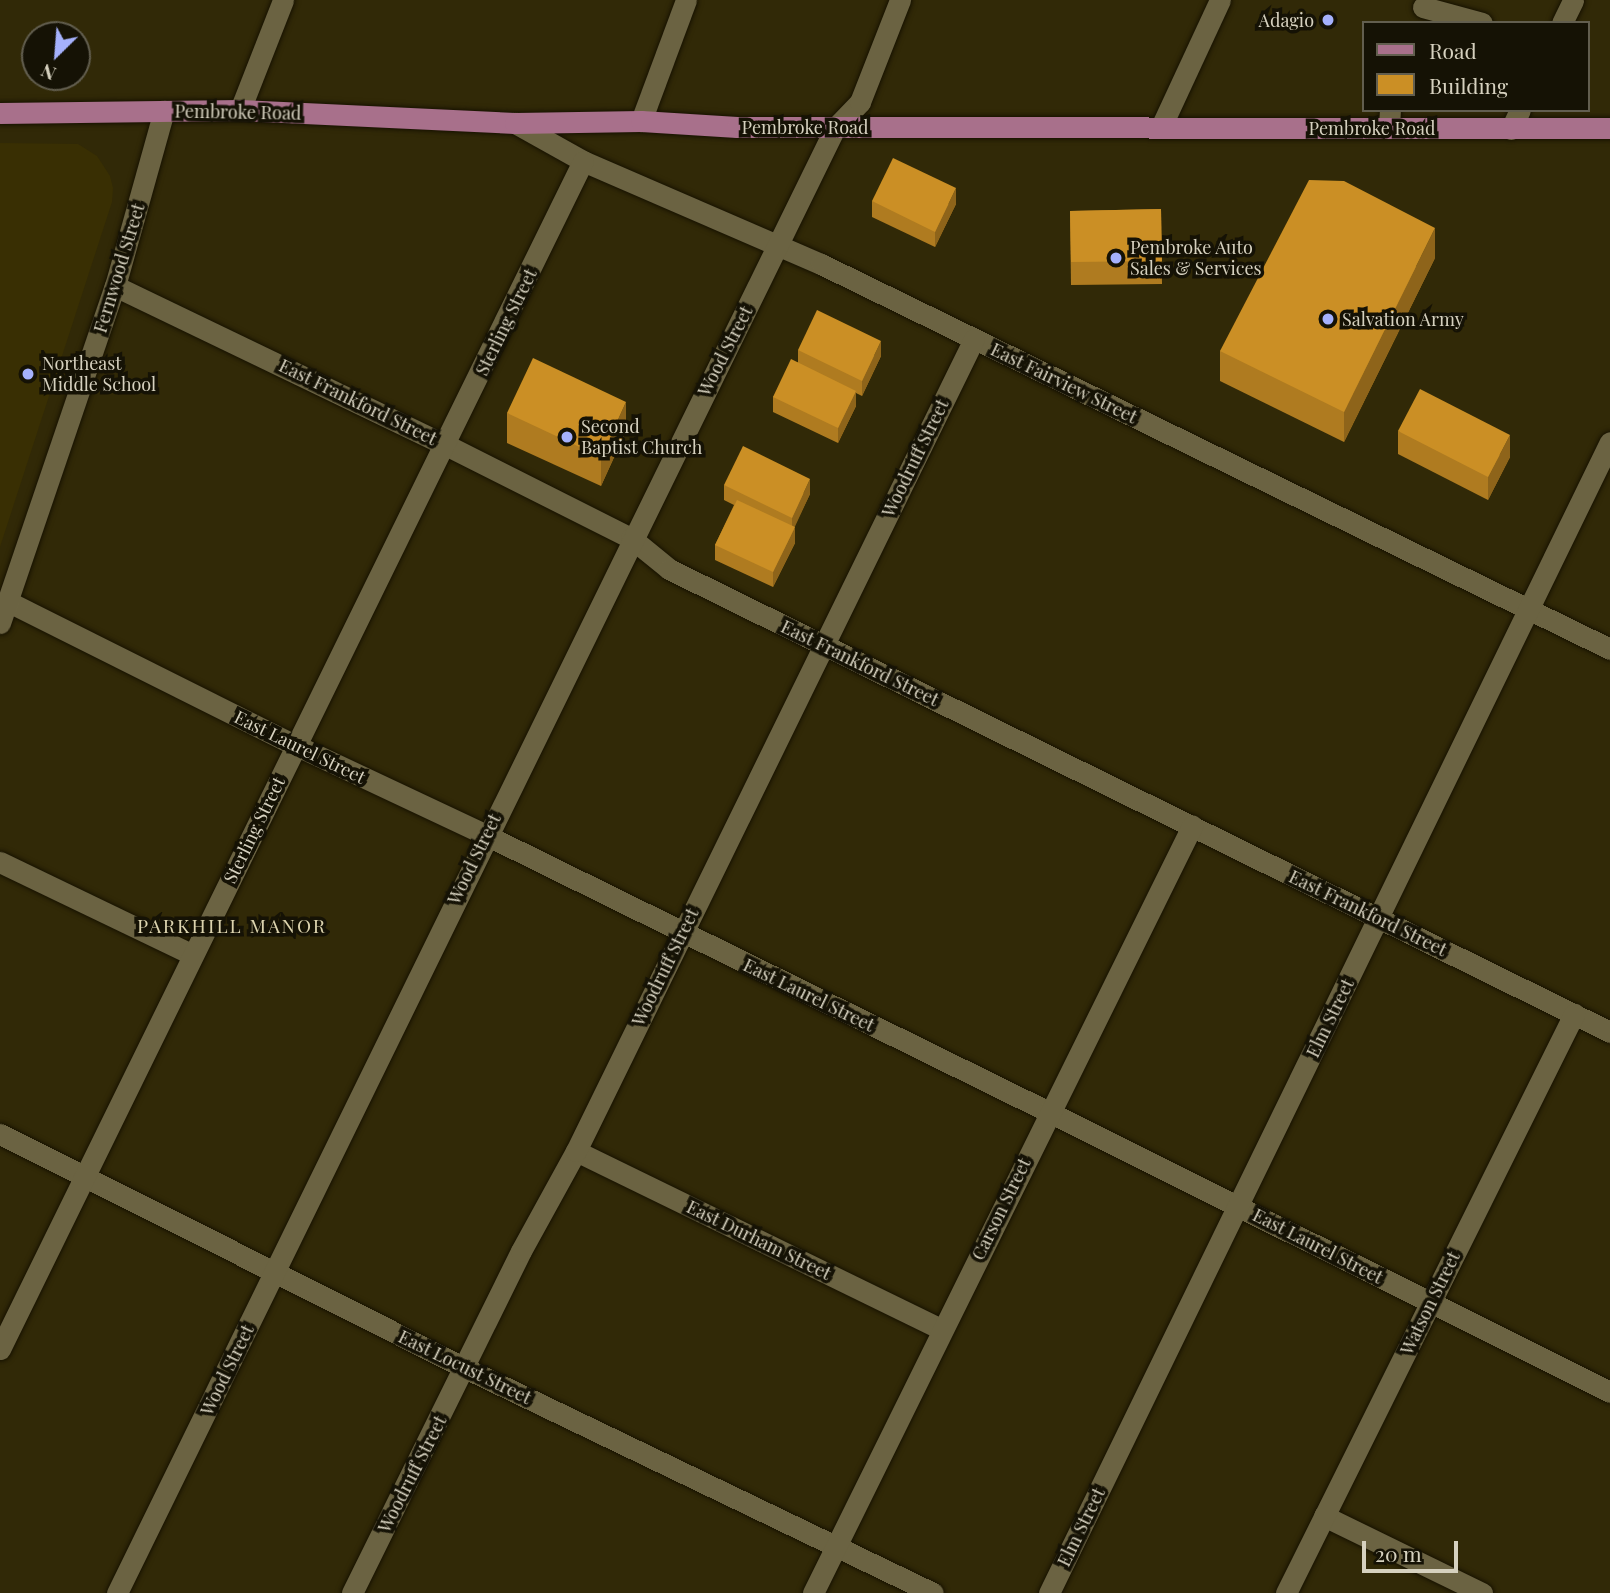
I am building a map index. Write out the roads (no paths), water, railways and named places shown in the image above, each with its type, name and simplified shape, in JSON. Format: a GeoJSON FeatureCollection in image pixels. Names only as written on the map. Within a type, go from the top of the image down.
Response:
{"type":"FeatureCollection","features":[{"type":"Feature","properties":{"kind":"main road","name":"Pembroke Road"},"geometry":{"type":"LineString","coordinates":[[0,113],[240,110],[515,123],[641,121],[835,128],[1161,127],[1390,119],[1515,119],[1610,128]]}},
{"type":"Feature","properties":{"kind":"street"},"geometry":{"type":"LineString","coordinates":[[240,110],[283,0]]}},
{"type":"Feature","properties":{"kind":"street"},"geometry":{"type":"LineString","coordinates":[[641,121],[686,0]]}},
{"type":"Feature","properties":{"kind":"street"},"geometry":{"type":"LineString","coordinates":[[835,128],[860,102],[900,0]]}},
{"type":"Feature","properties":{"kind":"street"},"geometry":{"type":"LineString","coordinates":[[1161,127],[1220,0]]}},
{"type":"Feature","properties":{"kind":"street"},"geometry":{"type":"LineString","coordinates":[[1563,21],[1573,0]]}},
{"type":"Feature","properties":{"kind":"street"},"geometry":{"type":"LineString","coordinates":[[1416,10],[1472,21]]}},
{"type":"Feature","properties":{"kind":"street","name":"Fernwood Street"},"geometry":{"type":"LineString","coordinates":[[0,623],[115,286],[164,111]]}},
{"type":"Feature","properties":{"kind":"street","name":"East Fairview Street"},"geometry":{"type":"LineString","coordinates":[[515,123],[583,161],[779,244],[1610,649]]}},
{"type":"Feature","properties":{"kind":"street","name":"Wood Street"},"geometry":{"type":"LineString","coordinates":[[117,1593],[631,538],[835,128]]}},
{"type":"Feature","properties":{"kind":"street","name":"Sterling Street"},"geometry":{"type":"LineString","coordinates":[[0,1349],[295,745],[446,445],[583,161]]}},
{"type":"Feature","properties":{"kind":"street","name":"East Frankford Street"},"geometry":{"type":"LineString","coordinates":[[115,286],[446,445],[631,538],[669,569],[1610,1032]]}},
{"type":"Feature","properties":{"kind":"street","name":"Woodruff Street"},"geometry":{"type":"LineString","coordinates":[[352,1593],[543,1208],[576,1151],[681,932],[974,339]]}},
{"type":"Feature","properties":{"kind":"street","name":"Elm Street"},"geometry":{"type":"LineString","coordinates":[[1049,1593],[1610,442]]}},
{"type":"Feature","properties":{"kind":"street","name":"East Laurel Street"},"geometry":{"type":"LineString","coordinates":[[7,601],[295,745],[486,835],[1049,1112],[1610,1392]]}},
{"type":"Feature","properties":{"kind":"street","name":"Carson Street"},"geometry":{"type":"LineString","coordinates":[[813,1593],[941,1329],[1192,826]]}},
{"type":"Feature","properties":{"kind":"street"},"geometry":{"type":"LineString","coordinates":[[0,862],[193,955]]}},
{"type":"Feature","properties":{"kind":"street","name":"Watson Street"},"geometry":{"type":"LineString","coordinates":[[1286,1593],[1574,1014]]}},
{"type":"Feature","properties":{"kind":"street","name":"East Locust Street"},"geometry":{"type":"LineString","coordinates":[[0,1134],[465,1368],[933,1593]]}},
{"type":"Feature","properties":{"kind":"street","name":"East Durham Street"},"geometry":{"type":"LineString","coordinates":[[576,1151],[941,1329]]}},
{"type":"Feature","properties":{"kind":"street"},"geometry":{"type":"LineString","coordinates":[[1324,1516],[1482,1593]]}},
{"type":"Feature","properties":{"kind":"place","name":"Adagio"},"geometry":{"type":"Point","coordinates":[1328,20]}},
{"type":"Feature","properties":{"kind":"place","name":"Pembroke Auto Sales & Services"},"geometry":{"type":"Point","coordinates":[1116,258]}},
{"type":"Feature","properties":{"kind":"place","name":"Salvation Army"},"geometry":{"type":"Point","coordinates":[1328,319]}},
{"type":"Feature","properties":{"kind":"place","name":"Northeast Middle School"},"geometry":{"type":"Point","coordinates":[28,374]}},
{"type":"Feature","properties":{"kind":"place","name":"Second Baptist Church"},"geometry":{"type":"Point","coordinates":[567,437]}},
{"type":"Feature","properties":{"kind":"district","name":"PARKHILL MANOR"},"geometry":{"type":"Point","coordinates":[232,926]}}]}
